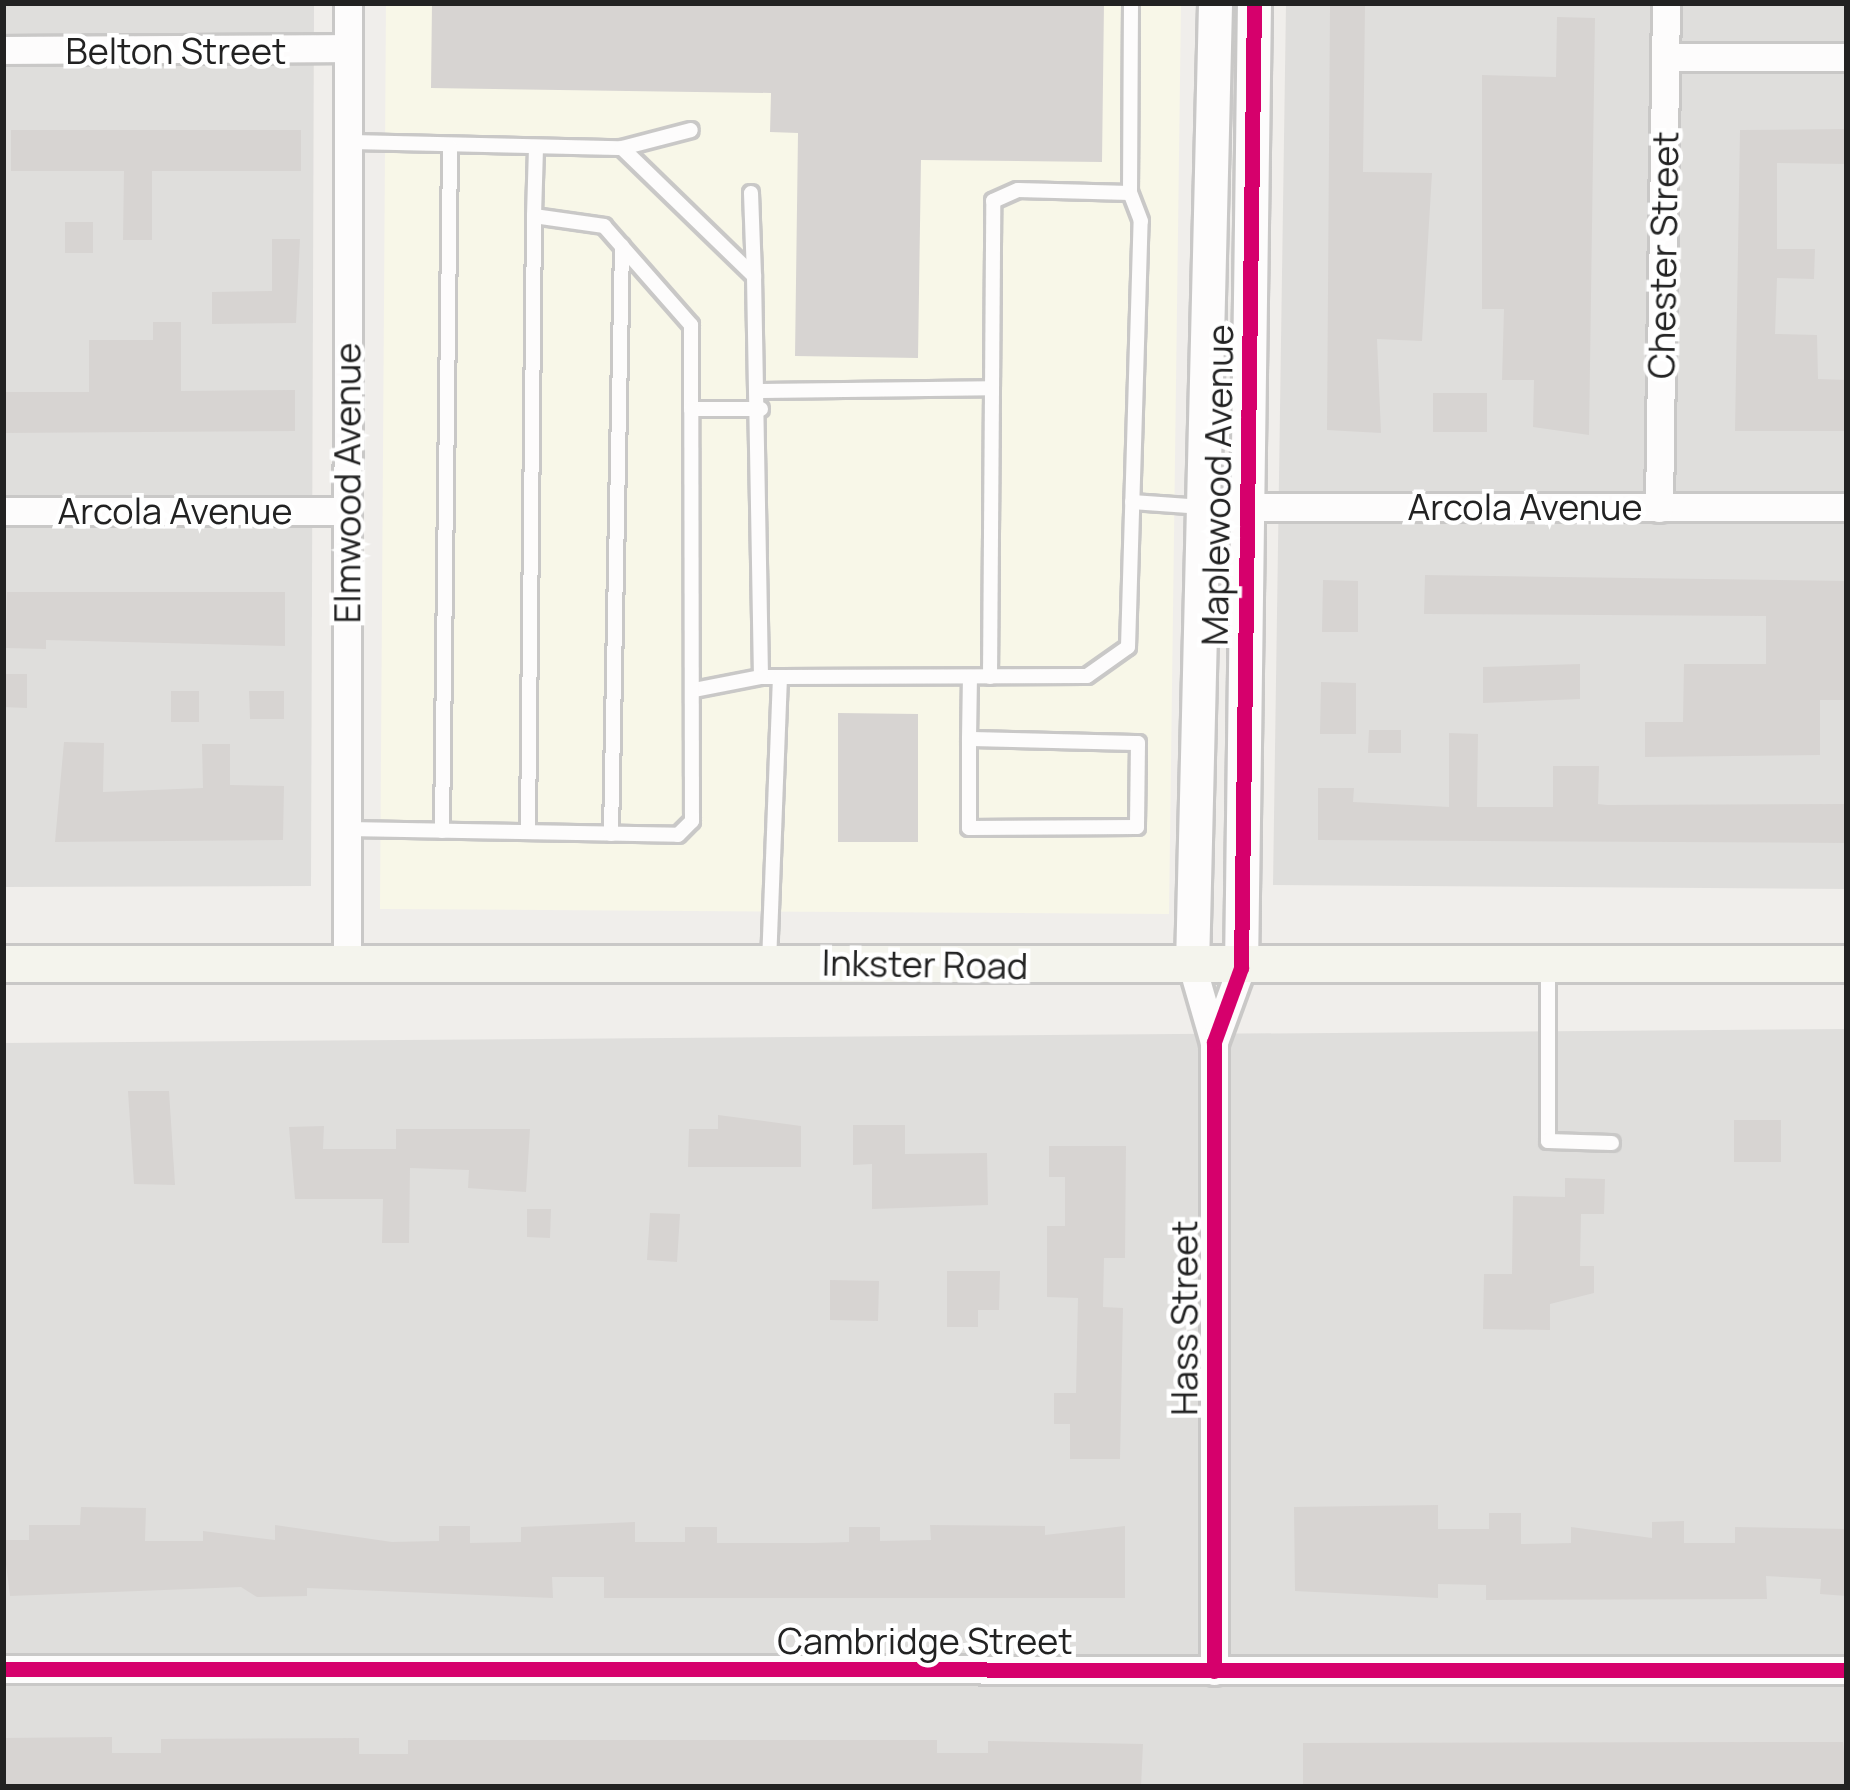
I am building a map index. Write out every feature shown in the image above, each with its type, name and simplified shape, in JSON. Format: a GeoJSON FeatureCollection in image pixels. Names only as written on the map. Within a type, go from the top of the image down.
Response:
{"type":"FeatureCollection","features":[{"type":"Feature","properties":{"kind":"main road","name":"Inkster Road"},"geometry":{"type":"LineString","coordinates":[[3,964],[1241,968],[1847,964]]}},
{"type":"Feature","properties":{"kind":"street","name":"Elmwood Avenue"},"geometry":{"type":"LineString","coordinates":[[347,963],[348,3]]}},
{"type":"Feature","properties":{"kind":"street","name":"Maplewood Avenue"},"geometry":{"type":"LineString","coordinates":[[1192,966],[1215,3]]}},
{"type":"Feature","properties":{"kind":"street","name":"Maplewood Avenue"},"geometry":{"type":"LineString","coordinates":[[1241,968],[1254,3]]}},
{"type":"Feature","properties":{"kind":"street","name":"Chester Street"},"geometry":{"type":"LineString","coordinates":[[1659,508],[1666,3]]}},
{"type":"Feature","properties":{"kind":"street"},"geometry":{"type":"LineString","coordinates":[[1214,47],[1253,47]]}},
{"type":"Feature","properties":{"kind":"street","name":"Belton Street"},"geometry":{"type":"LineString","coordinates":[[3,50],[348,48]]}},
{"type":"Feature","properties":{"kind":"street"},"geometry":{"type":"LineString","coordinates":[[1665,57],[1847,57]]}},
{"type":"Feature","properties":{"kind":"street","name":"Arcola Avenue"},"geometry":{"type":"LineString","coordinates":[[1203,507],[1847,507]]}},
{"type":"Feature","properties":{"kind":"street","name":"Arcola Avenue"},"geometry":{"type":"LineString","coordinates":[[3,511],[347,511]]}},
{"type":"Feature","properties":{"kind":"street"},"geometry":{"type":"LineString","coordinates":[[1192,966],[1214,1042]]}},
{"type":"Feature","properties":{"kind":"street","name":"Hass Street"},"geometry":{"type":"LineString","coordinates":[[1214,1671],[1214,1042],[1241,968]]}},
{"type":"Feature","properties":{"kind":"street","name":"Cambridge Street"},"geometry":{"type":"LineString","coordinates":[[3,1669],[1847,1670]]}},
{"type":"Feature","properties":{"kind":"lane"},"geometry":{"type":"LineString","coordinates":[[694,689],[761,677],[1088,676],[1128,647],[1141,221],[1130,193],[1131,3]]}},
{"type":"Feature","properties":{"kind":"lane"},"geometry":{"type":"LineString","coordinates":[[348,142],[622,148],[691,130]]}},
{"type":"Feature","properties":{"kind":"lane"},"geometry":{"type":"LineString","coordinates":[[442,831],[450,147]]}},
{"type":"Feature","properties":{"kind":"lane"},"geometry":{"type":"LineString","coordinates":[[528,832],[536,148]]}},
{"type":"Feature","properties":{"kind":"lane"},"geometry":{"type":"LineString","coordinates":[[622,148],[754,276]]}},
{"type":"Feature","properties":{"kind":"lane"},"geometry":{"type":"LineString","coordinates":[[990,677],[993,201],[1018,190],[1130,193]]}},
{"type":"Feature","properties":{"kind":"lane"},"geometry":{"type":"LineString","coordinates":[[751,193],[761,391],[761,677]]}},
{"type":"Feature","properties":{"kind":"lane"},"geometry":{"type":"LineString","coordinates":[[347,830],[678,835],[692,821],[691,325],[604,226],[534,215]]}},
{"type":"Feature","properties":{"kind":"lane"},"geometry":{"type":"LineString","coordinates":[[611,834],[622,246]]}},
{"type":"Feature","properties":{"kind":"lane"},"geometry":{"type":"LineString","coordinates":[[761,391],[991,388]]}},
{"type":"Feature","properties":{"kind":"lane"},"geometry":{"type":"LineString","coordinates":[[691,409],[761,409]]}},
{"type":"Feature","properties":{"kind":"lane"},"geometry":{"type":"LineString","coordinates":[[1132,502],[1203,507]]}},
{"type":"Feature","properties":{"kind":"lane"},"geometry":{"type":"LineString","coordinates":[[769,963],[780,677]]}},
{"type":"Feature","properties":{"kind":"lane"},"geometry":{"type":"LineString","coordinates":[[970,677],[969,828],[1137,827],[1138,743],[970,739]]}},
{"type":"Feature","properties":{"kind":"lane"},"geometry":{"type":"LineString","coordinates":[[1548,966],[1548,1142],[1612,1143]]}},
{"type":"Feature","properties":{"kind":"shaded area"},"geometry":{"type":"Polygon","coordinates":[[[3,3],[314,3],[311,886],[3,887],[3,3]]]}},
{"type":"Feature","properties":{"kind":"shaded area"},"geometry":{"type":"Polygon","coordinates":[[[386,3],[1181,3],[1169,914],[380,909],[386,3]]]}},
{"type":"Feature","properties":{"kind":"shaded area"},"geometry":{"type":"Polygon","coordinates":[[[1286,3],[1847,3],[1847,889],[1273,885],[1286,3]]]}},
{"type":"Feature","properties":{"kind":"shaded area"},"geometry":{"type":"Polygon","coordinates":[[[1847,1029],[1847,1787],[3,1787],[3,1043],[1847,1029]]]}},
{"type":"Feature","properties":{"kind":"building"},"geometry":{"type":"Polygon","coordinates":[[[432,3],[1104,3],[1102,162],[921,160],[918,358],[795,356],[798,133],[770,132],[771,93],[431,88],[432,3]]]}},
{"type":"Feature","properties":{"kind":"building"},"geometry":{"type":"Polygon","coordinates":[[[1330,6],[1365,6],[1363,172],[1432,173],[1422,341],[1377,339],[1381,433],[1327,430],[1330,6]]]}},
{"type":"Feature","properties":{"kind":"building"},"geometry":{"type":"Polygon","coordinates":[[[1557,17],[1595,18],[1589,435],[1533,427],[1534,380],[1502,380],[1504,309],[1482,309],[1482,75],[1556,77],[1557,17]]]}},
{"type":"Feature","properties":{"kind":"building"},"geometry":{"type":"Polygon","coordinates":[[[1847,129],[1847,164],[1777,163],[1777,249],[1815,249],[1814,279],[1777,278],[1775,334],[1817,335],[1818,379],[1847,380],[1847,431],[1735,431],[1740,130],[1847,129]]]}},
{"type":"Feature","properties":{"kind":"building"},"geometry":{"type":"Polygon","coordinates":[[[11,130],[301,130],[301,171],[152,171],[152,240],[123,240],[124,171],[11,171],[11,130]]]}},
{"type":"Feature","properties":{"kind":"building"},"geometry":{"type":"Polygon","coordinates":[[[65,222],[93,222],[93,253],[65,253],[65,222]]]}},
{"type":"Feature","properties":{"kind":"building"},"geometry":{"type":"Polygon","coordinates":[[[272,239],[300,239],[296,323],[212,324],[212,292],[272,291],[272,239]]]}},
{"type":"Feature","properties":{"kind":"building"},"geometry":{"type":"Polygon","coordinates":[[[153,322],[181,322],[181,391],[295,390],[295,431],[3,433],[3,392],[89,392],[89,340],[153,340],[153,322]]]}},
{"type":"Feature","properties":{"kind":"building"},"geometry":{"type":"Polygon","coordinates":[[[1433,393],[1487,393],[1487,432],[1433,432],[1433,393]]]}},
{"type":"Feature","properties":{"kind":"building"},"geometry":{"type":"Polygon","coordinates":[[[1425,575],[1847,581],[1847,700],[1820,700],[1820,755],[1645,757],[1645,722],[1683,722],[1684,664],[1766,664],[1766,616],[1424,614],[1425,575]]]}},
{"type":"Feature","properties":{"kind":"building"},"geometry":{"type":"Polygon","coordinates":[[[1323,580],[1358,581],[1358,632],[1322,632],[1323,580]]]}},
{"type":"Feature","properties":{"kind":"building"},"geometry":{"type":"Polygon","coordinates":[[[7,592],[285,592],[285,646],[46,640],[46,649],[6,648],[7,592]]]}},
{"type":"Feature","properties":{"kind":"building"},"geometry":{"type":"Polygon","coordinates":[[[1580,664],[1580,699],[1483,703],[1483,667],[1580,664]]]}},
{"type":"Feature","properties":{"kind":"building"},"geometry":{"type":"Polygon","coordinates":[[[3,674],[27,674],[27,708],[3,707],[3,674]]]}},
{"type":"Feature","properties":{"kind":"building"},"geometry":{"type":"Polygon","coordinates":[[[1321,682],[1356,683],[1356,734],[1320,734],[1321,682]]]}},
{"type":"Feature","properties":{"kind":"building"},"geometry":{"type":"Polygon","coordinates":[[[171,691],[199,691],[199,722],[171,722],[171,691]]]}},
{"type":"Feature","properties":{"kind":"building"},"geometry":{"type":"Polygon","coordinates":[[[249,691],[284,691],[284,719],[250,719],[249,691]]]}},
{"type":"Feature","properties":{"kind":"building"},"geometry":{"type":"Polygon","coordinates":[[[838,713],[918,714],[918,842],[838,842],[838,713]]]}},
{"type":"Feature","properties":{"kind":"building"},"geometry":{"type":"Polygon","coordinates":[[[1369,730],[1401,730],[1401,753],[1368,753],[1369,730]]]}},
{"type":"Feature","properties":{"kind":"building"},"geometry":{"type":"Polygon","coordinates":[[[1449,733],[1478,734],[1477,807],[1553,807],[1553,766],[1599,766],[1598,804],[1847,804],[1847,843],[1318,840],[1318,788],[1354,788],[1353,802],[1449,807],[1449,733]]]}},
{"type":"Feature","properties":{"kind":"building"},"geometry":{"type":"Polygon","coordinates":[[[64,742],[104,743],[103,792],[203,788],[202,744],[230,744],[230,785],[284,786],[283,840],[55,842],[64,742]]]}},
{"type":"Feature","properties":{"kind":"building"},"geometry":{"type":"Polygon","coordinates":[[[128,1091],[169,1091],[175,1185],[134,1184],[128,1091]]]}},
{"type":"Feature","properties":{"kind":"building"},"geometry":{"type":"Polygon","coordinates":[[[718,1115],[801,1126],[801,1167],[688,1167],[689,1129],[718,1129],[718,1115]]]}},
{"type":"Feature","properties":{"kind":"building"},"geometry":{"type":"Polygon","coordinates":[[[1734,1120],[1781,1120],[1781,1162],[1734,1162],[1734,1120]]]}},
{"type":"Feature","properties":{"kind":"building"},"geometry":{"type":"Polygon","coordinates":[[[853,1125],[905,1125],[905,1154],[987,1153],[988,1205],[872,1209],[872,1164],[853,1165],[853,1125]]]}},
{"type":"Feature","properties":{"kind":"building"},"geometry":{"type":"Polygon","coordinates":[[[324,1126],[323,1149],[396,1149],[396,1129],[530,1129],[526,1192],[468,1188],[469,1170],[410,1168],[409,1243],[382,1243],[383,1199],[295,1199],[289,1127],[324,1126]]]}},
{"type":"Feature","properties":{"kind":"building"},"geometry":{"type":"Polygon","coordinates":[[[1049,1146],[1126,1146],[1125,1258],[1104,1258],[1103,1307],[1123,1308],[1120,1459],[1070,1459],[1070,1424],[1054,1424],[1054,1393],[1076,1393],[1078,1298],[1047,1297],[1047,1226],[1065,1226],[1065,1177],[1049,1177],[1049,1146]]]}},
{"type":"Feature","properties":{"kind":"building"},"geometry":{"type":"Polygon","coordinates":[[[1565,1178],[1605,1179],[1604,1214],[1581,1214],[1580,1266],[1594,1266],[1594,1293],[1550,1304],[1550,1330],[1483,1329],[1484,1274],[1512,1274],[1513,1196],[1565,1197],[1565,1178]]]}},
{"type":"Feature","properties":{"kind":"building"},"geometry":{"type":"Polygon","coordinates":[[[527,1209],[551,1209],[550,1238],[527,1237],[527,1209]]]}},
{"type":"Feature","properties":{"kind":"building"},"geometry":{"type":"Polygon","coordinates":[[[650,1213],[680,1214],[677,1262],[647,1260],[650,1213]]]}},
{"type":"Feature","properties":{"kind":"building"},"geometry":{"type":"Polygon","coordinates":[[[947,1271],[1000,1271],[999,1310],[978,1310],[978,1327],[947,1327],[947,1271]]]}},
{"type":"Feature","properties":{"kind":"building"},"geometry":{"type":"Polygon","coordinates":[[[830,1280],[879,1281],[878,1321],[830,1320],[830,1280]]]}},
{"type":"Feature","properties":{"kind":"building"},"geometry":{"type":"Polygon","coordinates":[[[1438,1505],[1438,1529],[1489,1529],[1489,1513],[1521,1513],[1521,1544],[1571,1543],[1571,1527],[1652,1538],[1652,1522],[1684,1521],[1684,1543],[1735,1543],[1735,1527],[1847,1529],[1847,1596],[1820,1594],[1821,1579],[1766,1576],[1767,1599],[1486,1600],[1486,1585],[1438,1584],[1438,1598],[1295,1591],[1294,1507],[1438,1505]]]}},
{"type":"Feature","properties":{"kind":"building"},"geometry":{"type":"Polygon","coordinates":[[[81,1507],[146,1508],[145,1541],[203,1541],[203,1531],[275,1540],[275,1525],[392,1542],[439,1541],[439,1526],[470,1526],[470,1543],[521,1542],[521,1527],[635,1522],[635,1542],[685,1542],[685,1527],[717,1527],[717,1543],[849,1542],[849,1527],[880,1527],[880,1541],[931,1540],[930,1525],[1045,1526],[1045,1535],[1125,1526],[1125,1598],[604,1598],[604,1577],[552,1577],[553,1598],[307,1588],[307,1596],[257,1597],[241,1587],[10,1596],[3,1540],[29,1540],[29,1525],[80,1525],[81,1507]]]}},
{"type":"Feature","properties":{"kind":"building"},"geometry":{"type":"Polygon","coordinates":[[[112,1737],[112,1753],[161,1753],[161,1739],[359,1738],[359,1754],[408,1754],[408,1740],[937,1740],[937,1753],[988,1753],[988,1741],[1143,1744],[1141,1787],[3,1787],[3,1738],[112,1737]]]}},
{"type":"Feature","properties":{"kind":"building"},"geometry":{"type":"Polygon","coordinates":[[[1843,1742],[1847,1787],[1303,1787],[1303,1743],[1843,1742]]]}},
{"type":"Feature","properties":{"kind":"cycle path"},"geometry":{"type":"LineString","coordinates":[[1214,1671],[1214,1042],[1241,968],[1254,3]]}},
{"type":"Feature","properties":{"kind":"cycle path"},"geometry":{"type":"LineString","coordinates":[[3,1669],[1847,1670]]}}]}
